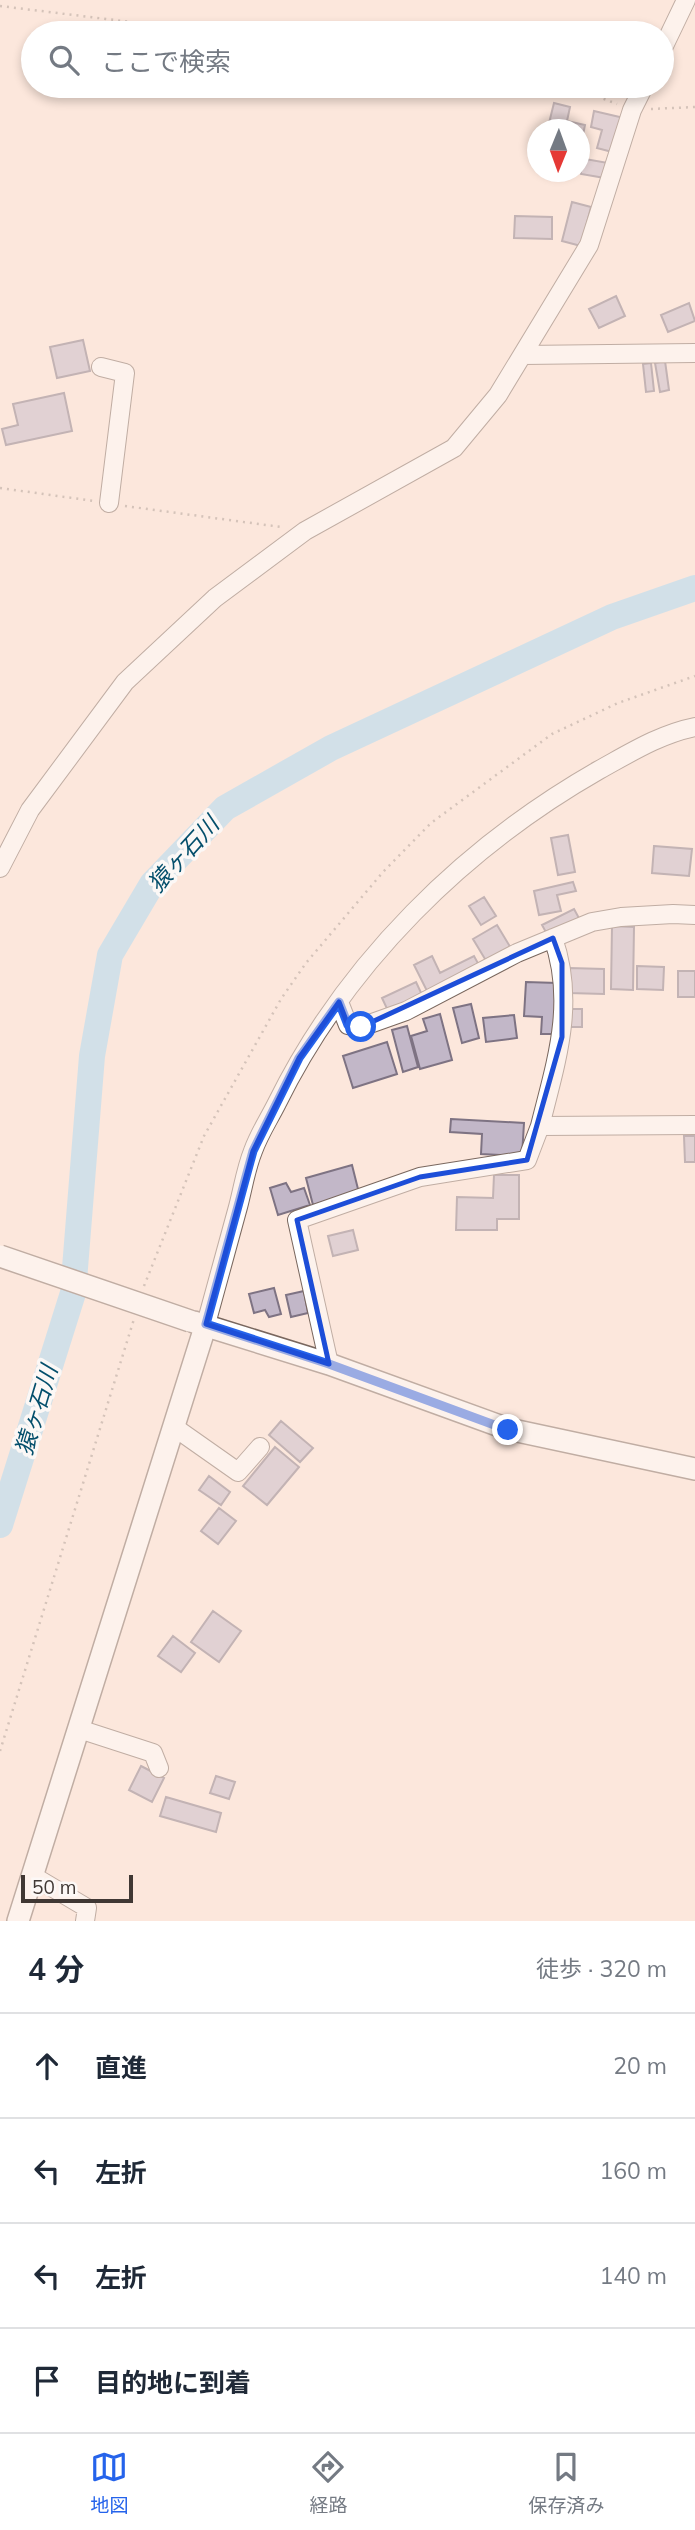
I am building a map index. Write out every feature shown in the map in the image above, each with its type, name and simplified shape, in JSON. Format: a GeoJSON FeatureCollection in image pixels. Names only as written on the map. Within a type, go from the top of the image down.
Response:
{"type":"FeatureCollection","features":[{"type":"Feature","properties":{"kind":"street"},"geometry":{"type":"LineString","coordinates":[[674,25],[686,0]]}},
{"type":"Feature","properties":{"kind":"street"},"geometry":{"type":"LineString","coordinates":[[0,867],[30,810],[125,682],[215,598],[305,531],[454,449],[498,395],[589,244],[638,98]]}},
{"type":"Feature","properties":{"kind":"street"},"geometry":{"type":"LineString","coordinates":[[523,355],[695,353]]}},
{"type":"Feature","properties":{"kind":"street"},"geometry":{"type":"LineString","coordinates":[[101,367],[125,373],[109,503]]}},
{"type":"Feature","properties":{"kind":"street"},"geometry":{"type":"LineString","coordinates":[[18,1921],[174,1427],[198,1323],[253,1151],[299,1058],[390,938],[498,836],[564,790],[638,748],[680,730],[695,727]]}},
{"type":"Feature","properties":{"kind":"street"},"geometry":{"type":"LineString","coordinates":[[339,1002],[348,1025],[361,1027],[406,1011],[517,953],[592,922],[673,914],[695,915]]}},
{"type":"Feature","properties":{"kind":"street"},"geometry":{"type":"LineString","coordinates":[[329,1364],[297,1220],[420,1177],[527,1160],[540,1125],[562,1037],[562,963],[553,938]]}},
{"type":"Feature","properties":{"kind":"street"},"geometry":{"type":"LineString","coordinates":[[540,1125],[695,1125]]}},
{"type":"Feature","properties":{"kind":"street"},"geometry":{"type":"LineString","coordinates":[[0,1256],[329,1364],[508,1430],[695,1469]]}},
{"type":"Feature","properties":{"kind":"street"},"geometry":{"type":"LineString","coordinates":[[174,1427],[238,1472],[260,1447]]}},
{"type":"Feature","properties":{"kind":"street"},"geometry":{"type":"LineString","coordinates":[[79,1729],[153,1753],[159,1768]]}},
{"type":"Feature","properties":{"kind":"street"},"geometry":{"type":"LineString","coordinates":[[33,1876],[87,1908],[85,1921]]}},
{"type":"Feature","properties":{"kind":"path"},"geometry":{"type":"LineString","coordinates":[[0,6],[123,21]]}},
{"type":"Feature","properties":{"kind":"path"},"geometry":{"type":"LineString","coordinates":[[602,98],[632,110],[695,107]]}},
{"type":"Feature","properties":{"kind":"path"},"geometry":{"type":"LineString","coordinates":[[0,488],[305,531]]}},
{"type":"Feature","properties":{"kind":"path"},"geometry":{"type":"LineString","coordinates":[[359,900],[431,823],[552,734],[618,702],[695,676]]}},
{"type":"Feature","properties":{"kind":"highlighted area"},"geometry":{"type":"Polygon","coordinates":[[[553,938],[562,963],[562,1037],[527,1160],[420,1177],[297,1220],[329,1364],[206,1324],[253,1151],[299,1058],[339,1002],[348,1025],[361,1027],[553,938]]]}},
{"type":"Feature","properties":{"kind":"building"},"geometry":{"type":"Polygon","coordinates":[[[554,103],[570,107],[567,119],[550,119],[554,103]]]}},
{"type":"Feature","properties":{"kind":"building"},"geometry":{"type":"Polygon","coordinates":[[[594,111],[624,118],[616,153],[597,148],[602,130],[591,127],[594,111]]]}},
{"type":"Feature","properties":{"kind":"building"},"geometry":{"type":"Polygon","coordinates":[[[590,160],[608,163],[605,178],[590,176],[590,160]]]}},
{"type":"Feature","properties":{"kind":"building"},"geometry":{"type":"Polygon","coordinates":[[[572,202],[591,207],[581,246],[562,241],[572,202]]]}},
{"type":"Feature","properties":{"kind":"building"},"geometry":{"type":"Polygon","coordinates":[[[515,216],[552,217],[552,239],[514,238],[515,216]]]}},
{"type":"Feature","properties":{"kind":"building"},"geometry":{"type":"Polygon","coordinates":[[[616,296],[625,316],[599,328],[589,309],[616,296]]]}},
{"type":"Feature","properties":{"kind":"building"},"geometry":{"type":"Polygon","coordinates":[[[689,303],[695,321],[668,332],[661,315],[689,303]]]}},
{"type":"Feature","properties":{"kind":"building"},"geometry":{"type":"Polygon","coordinates":[[[83,340],[90,371],[57,378],[50,347],[83,340]]]}},
{"type":"Feature","properties":{"kind":"building"},"geometry":{"type":"Polygon","coordinates":[[[665,361],[669,390],[660,392],[655,363],[665,361]]]}},
{"type":"Feature","properties":{"kind":"building"},"geometry":{"type":"Polygon","coordinates":[[[651,363],[654,391],[646,392],[643,364],[651,363]]]}},
{"type":"Feature","properties":{"kind":"building"},"geometry":{"type":"Polygon","coordinates":[[[64,393],[72,431],[6,445],[2,429],[18,425],[13,404],[64,393]]]}},
{"type":"Feature","properties":{"kind":"building"},"geometry":{"type":"Polygon","coordinates":[[[568,835],[575,872],[558,875],[551,838],[568,835]]]}},
{"type":"Feature","properties":{"kind":"building"},"geometry":{"type":"Polygon","coordinates":[[[654,846],[692,849],[689,876],[652,873],[654,846]]]}},
{"type":"Feature","properties":{"kind":"building"},"geometry":{"type":"Polygon","coordinates":[[[573,882],[576,891],[557,895],[561,911],[539,915],[534,891],[573,882]]]}},
{"type":"Feature","properties":{"kind":"building"},"geometry":{"type":"Polygon","coordinates":[[[484,897],[496,916],[481,925],[469,906],[484,897]]]}},
{"type":"Feature","properties":{"kind":"building"},"geometry":{"type":"Polygon","coordinates":[[[574,909],[580,920],[548,936],[542,925],[574,909]]]}},
{"type":"Feature","properties":{"kind":"building"},"geometry":{"type":"Polygon","coordinates":[[[497,925],[512,950],[488,964],[473,939],[497,925]]]}},
{"type":"Feature","properties":{"kind":"building"},"geometry":{"type":"Polygon","coordinates":[[[612,926],[634,927],[633,990],[611,989],[612,926]]]}},
{"type":"Feature","properties":{"kind":"building"},"geometry":{"type":"Polygon","coordinates":[[[432,956],[440,973],[474,956],[480,967],[428,993],[414,965],[432,956]]]}},
{"type":"Feature","properties":{"kind":"building"},"geometry":{"type":"Polygon","coordinates":[[[637,966],[664,967],[663,990],[637,989],[637,966]]]}},
{"type":"Feature","properties":{"kind":"building"},"geometry":{"type":"Polygon","coordinates":[[[569,968],[604,969],[604,994],[569,993],[569,968]]]}},
{"type":"Feature","properties":{"kind":"building"},"geometry":{"type":"Polygon","coordinates":[[[678,971],[695,971],[695,997],[678,997],[678,971]]]}},
{"type":"Feature","properties":{"kind":"building"},"geometry":{"type":"Polygon","coordinates":[[[416,982],[423,997],[389,1013],[382,998],[416,982]]]}},
{"type":"Feature","properties":{"kind":"building"},"geometry":{"type":"Polygon","coordinates":[[[526,982],[557,983],[555,1034],[541,1034],[542,1017],[524,1016],[526,982]]]}},
{"type":"Feature","properties":{"kind":"building"},"geometry":{"type":"Polygon","coordinates":[[[471,1004],[479,1038],[462,1043],[453,1008],[471,1004]]]}},
{"type":"Feature","properties":{"kind":"building"},"geometry":{"type":"Polygon","coordinates":[[[569,1009],[582,1009],[582,1027],[569,1027],[569,1009]]]}},
{"type":"Feature","properties":{"kind":"building"},"geometry":{"type":"Polygon","coordinates":[[[440,1014],[452,1060],[420,1069],[411,1036],[427,1031],[423,1019],[440,1014]]]}},
{"type":"Feature","properties":{"kind":"building"},"geometry":{"type":"Polygon","coordinates":[[[514,1015],[517,1038],[486,1042],[483,1018],[514,1015]]]}},
{"type":"Feature","properties":{"kind":"building"},"geometry":{"type":"Polygon","coordinates":[[[407,1026],[418,1067],[403,1072],[392,1030],[407,1026]]]}},
{"type":"Feature","properties":{"kind":"building"},"geometry":{"type":"Polygon","coordinates":[[[387,1042],[397,1074],[353,1088],[343,1056],[387,1042]]]}},
{"type":"Feature","properties":{"kind":"building"},"geometry":{"type":"Polygon","coordinates":[[[451,1119],[524,1123],[522,1156],[481,1154],[482,1134],[450,1132],[451,1119]]]}},
{"type":"Feature","properties":{"kind":"building"},"geometry":{"type":"Polygon","coordinates":[[[684,1136],[695,1136],[695,1162],[685,1162],[684,1136]]]}},
{"type":"Feature","properties":{"kind":"building"},"geometry":{"type":"Polygon","coordinates":[[[352,1165],[359,1193],[313,1205],[306,1178],[352,1165]]]}},
{"type":"Feature","properties":{"kind":"building"},"geometry":{"type":"Polygon","coordinates":[[[494,1175],[519,1175],[519,1219],[497,1219],[497,1230],[456,1230],[457,1197],[493,1198],[494,1175]]]}},
{"type":"Feature","properties":{"kind":"building"},"geometry":{"type":"Polygon","coordinates":[[[286,1183],[291,1192],[304,1188],[310,1205],[278,1215],[270,1188],[286,1183]]]}},
{"type":"Feature","properties":{"kind":"building"},"geometry":{"type":"Polygon","coordinates":[[[353,1230],[358,1250],[333,1256],[328,1236],[353,1230]]]}},
{"type":"Feature","properties":{"kind":"building"},"geometry":{"type":"Polygon","coordinates":[[[274,1288],[281,1314],[269,1317],[265,1310],[254,1313],[249,1294],[274,1288]]]}},
{"type":"Feature","properties":{"kind":"building"},"geometry":{"type":"Polygon","coordinates":[[[304,1291],[308,1313],[291,1317],[286,1295],[304,1291]]]}},
{"type":"Feature","properties":{"kind":"building"},"geometry":{"type":"Polygon","coordinates":[[[281,1421],[313,1448],[300,1462],[269,1435],[281,1421]]]}},
{"type":"Feature","properties":{"kind":"building"},"geometry":{"type":"Polygon","coordinates":[[[275,1447],[299,1467],[267,1505],[243,1486],[275,1447]]]}},
{"type":"Feature","properties":{"kind":"building"},"geometry":{"type":"Polygon","coordinates":[[[209,1476],[230,1492],[221,1505],[199,1490],[209,1476]]]}},
{"type":"Feature","properties":{"kind":"building"},"geometry":{"type":"Polygon","coordinates":[[[219,1508],[236,1521],[218,1544],[201,1531],[219,1508]]]}},
{"type":"Feature","properties":{"kind":"building"},"geometry":{"type":"Polygon","coordinates":[[[213,1611],[241,1631],[219,1662],[191,1642],[213,1611]]]}},
{"type":"Feature","properties":{"kind":"building"},"geometry":{"type":"Polygon","coordinates":[[[173,1636],[195,1653],[181,1672],[158,1656],[173,1636]]]}},
{"type":"Feature","properties":{"kind":"building"},"geometry":{"type":"Polygon","coordinates":[[[141,1766],[164,1778],[152,1802],[129,1790],[141,1766]]]}},
{"type":"Feature","properties":{"kind":"building"},"geometry":{"type":"Polygon","coordinates":[[[216,1776],[235,1782],[229,1799],[210,1793],[216,1776]]]}},
{"type":"Feature","properties":{"kind":"building"},"geometry":{"type":"Polygon","coordinates":[[[166,1797],[221,1813],[216,1832],[160,1816],[166,1797]]]}},
{"type":"Feature","properties":{"kind":"waterway","name":"猿ヶ石川"},"geometry":{"type":"LineString","coordinates":[[0,1525],[73,1293],[92,1056],[110,955],[152,884],[225,808],[331,748],[612,617],[695,588]]}},
{"type":"Feature","properties":{"kind":"route"},"geometry":{"type":"LineString","coordinates":[[361,1027],[348,1025],[339,1002],[299,1058],[253,1151],[206,1324],[329,1364],[508,1430]]}}]}
